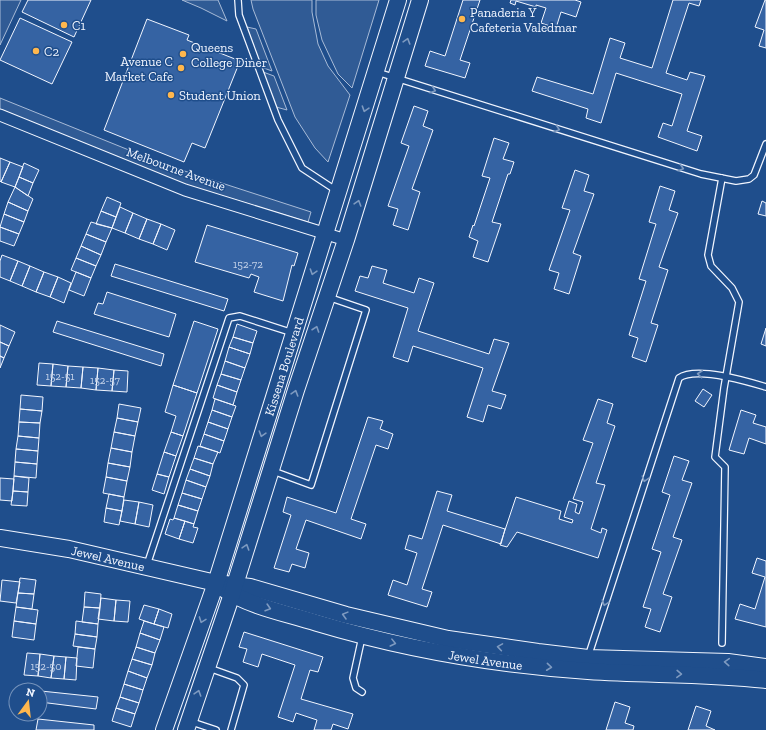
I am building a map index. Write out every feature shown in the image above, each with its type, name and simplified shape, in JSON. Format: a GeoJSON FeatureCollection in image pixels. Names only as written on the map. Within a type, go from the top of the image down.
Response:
{"type":"FeatureCollection","features":[{"type":"Feature","properties":{"kind":"main road","name":"Kissena Boulevard"},"geometry":{"type":"LineString","coordinates":[[164,730],[216,583],[293,333],[326,235],[377,72],[398,0]]}},
{"type":"Feature","properties":{"kind":"main road","name":"Kissena Boulevard"},"geometry":{"type":"LineString","coordinates":[[188,726],[346,240],[420,0]]}},
{"type":"Feature","properties":{"kind":"main road","name":"Jewel Avenue"},"geometry":{"type":"LineString","coordinates":[[0,538],[69,549],[216,583],[233,589],[256,604],[363,635],[403,645],[450,654],[587,671],[727,675],[766,680]]}},
{"type":"Feature","properties":{"kind":"main road","name":"Jewel Avenue"},"geometry":{"type":"LineString","coordinates":[[233,589],[261,589],[346,615],[440,637],[538,652],[588,658],[728,662],[766,667]]}},
{"type":"Feature","properties":{"kind":"street","name":"Melbourne Avenue"},"geometry":{"type":"LineString","coordinates":[[0,115],[186,190],[346,240]]}},
{"type":"Feature","properties":{"kind":"lane"},"geometry":{"type":"LineString","coordinates":[[238,0],[239,15],[278,120],[302,168],[339,192]]}},
{"type":"Feature","properties":{"kind":"lane"},"geometry":{"type":"LineString","coordinates":[[377,72],[647,158],[722,178],[742,180],[754,175],[766,144]]}},
{"type":"Feature","properties":{"kind":"lane"},"geometry":{"type":"LineString","coordinates":[[722,178],[708,255],[711,266],[732,288],[739,302],[725,377],[715,457],[725,467],[722,643]]}},
{"type":"Feature","properties":{"kind":"lane"},"geometry":{"type":"LineString","coordinates":[[271,470],[310,484],[366,310],[327,296]]}},
{"type":"Feature","properties":{"kind":"lane"},"geometry":{"type":"LineString","coordinates":[[147,566],[229,318],[240,316],[293,333]]}},
{"type":"Feature","properties":{"kind":"lane"},"geometry":{"type":"LineString","coordinates":[[588,658],[676,382],[679,378],[688,373],[725,377],[766,387]]}},
{"type":"Feature","properties":{"kind":"lane"},"geometry":{"type":"LineString","coordinates":[[362,692],[356,688],[353,678],[363,635]]}},
{"type":"Feature","properties":{"kind":"lane"},"geometry":{"type":"LineString","coordinates":[[207,668],[237,678],[244,686],[231,730]]}},
{"type":"Feature","properties":{"kind":"lane"},"geometry":{"type":"LineString","coordinates":[[188,726],[216,730]]}},
{"type":"Feature","properties":{"kind":"shaded area"},"geometry":{"type":"Polygon","coordinates":[[[0,0],[21,0],[0,45],[0,0]]]}},
{"type":"Feature","properties":{"kind":"shaded area"},"geometry":{"type":"Polygon","coordinates":[[[182,0],[218,0],[227,21],[201,8],[182,0]]]}},
{"type":"Feature","properties":{"kind":"shaded area"},"geometry":{"type":"Polygon","coordinates":[[[251,0],[312,0],[312,12],[318,44],[328,66],[350,95],[328,162],[315,148],[295,117],[253,9],[251,0]]]}},
{"type":"Feature","properties":{"kind":"shaded area"},"geometry":{"type":"Polygon","coordinates":[[[316,0],[379,0],[352,88],[338,74],[322,40],[316,15],[316,0]]]}},
{"type":"Feature","properties":{"kind":"shaded area"},"geometry":{"type":"Polygon","coordinates":[[[247,27],[256,29],[272,71],[261,67],[247,27]]]}},
{"type":"Feature","properties":{"kind":"shaded area"},"geometry":{"type":"Polygon","coordinates":[[[263,72],[274,76],[287,110],[276,107],[263,72]]]}},
{"type":"Feature","properties":{"kind":"shaded area"},"geometry":{"type":"Polygon","coordinates":[[[0,98],[166,165],[311,212],[308,222],[173,181],[0,109],[0,98]]]}},
{"type":"Feature","properties":{"kind":"building","name":"C1"},"geometry":{"type":"Polygon","coordinates":[[[28,0],[91,0],[74,37],[22,12],[28,0]]]}},
{"type":"Feature","properties":{"kind":"building"},"geometry":{"type":"Polygon","coordinates":[[[463,0],[480,0],[460,60],[470,63],[465,78],[425,66],[430,51],[445,56],[463,0]]]}},
{"type":"Feature","properties":{"kind":"building"},"geometry":{"type":"Polygon","coordinates":[[[511,0],[575,0],[581,2],[576,17],[561,12],[556,28],[541,23],[546,8],[536,5],[536,7],[516,1],[515,5],[510,3],[511,0]]]}},
{"type":"Feature","properties":{"kind":"building"},"geometry":{"type":"Polygon","coordinates":[[[673,0],[701,0],[699,6],[689,3],[666,73],[687,80],[690,72],[705,76],[687,131],[702,136],[697,151],[658,137],[663,123],[672,126],[682,94],[616,73],[601,123],[586,118],[588,109],[532,91],[537,77],[593,94],[610,38],[625,43],[620,58],[652,68],[673,0]]]}},
{"type":"Feature","properties":{"kind":"building"},"geometry":{"type":"Polygon","coordinates":[[[765,0],[766,48],[759,46],[764,30],[755,27],[765,0]]]}},
{"type":"Feature","properties":{"kind":"building","name":"C2"},"geometry":{"type":"Polygon","coordinates":[[[20,18],[72,42],[52,84],[0,60],[20,18]]]}},
{"type":"Feature","properties":{"kind":"building","name":"Student Union"},"geometry":{"type":"Polygon","coordinates":[[[147,19],[189,35],[187,40],[240,61],[205,148],[192,143],[184,162],[104,130],[147,19]]]}},
{"type":"Feature","properties":{"kind":"building"},"geometry":{"type":"Polygon","coordinates":[[[414,106],[428,111],[423,126],[433,130],[412,189],[420,192],[408,230],[393,225],[398,209],[388,206],[409,146],[401,143],[414,106]]]}},
{"type":"Feature","properties":{"kind":"building"},"geometry":{"type":"Polygon","coordinates":[[[494,138],[509,143],[503,159],[514,162],[510,174],[508,174],[492,222],[501,224],[488,262],[473,257],[478,241],[469,237],[490,178],[482,176],[494,138]]]}},
{"type":"Feature","properties":{"kind":"building"},"geometry":{"type":"Polygon","coordinates":[[[0,158],[10,162],[1,182],[0,181],[0,158]]]}},
{"type":"Feature","properties":{"kind":"building"},"geometry":{"type":"Polygon","coordinates":[[[10,162],[23,167],[15,187],[1,182],[10,162]]]}},
{"type":"Feature","properties":{"kind":"building"},"geometry":{"type":"Polygon","coordinates":[[[24,163],[39,170],[33,183],[19,177],[24,163]]]}},
{"type":"Feature","properties":{"kind":"building"},"geometry":{"type":"Polygon","coordinates":[[[575,170],[589,175],[584,191],[594,194],[573,253],[581,256],[569,294],[554,289],[559,273],[549,270],[570,210],[562,208],[575,170]]]}},
{"type":"Feature","properties":{"kind":"building"},"geometry":{"type":"Polygon","coordinates":[[[19,177],[33,183],[28,196],[15,187],[19,177]]]}},
{"type":"Feature","properties":{"kind":"building"},"geometry":{"type":"Polygon","coordinates":[[[660,186],[675,191],[669,210],[678,213],[659,267],[668,270],[651,323],[658,325],[646,362],[632,357],[638,338],[629,335],[646,281],[639,279],[656,224],[649,222],[660,186]]]}},
{"type":"Feature","properties":{"kind":"building"},"geometry":{"type":"Polygon","coordinates":[[[15,187],[33,199],[28,211],[8,202],[15,187]]]}},
{"type":"Feature","properties":{"kind":"building"},"geometry":{"type":"Polygon","coordinates":[[[107,197],[121,203],[116,217],[101,211],[107,197]]]}},
{"type":"Feature","properties":{"kind":"building"},"geometry":{"type":"Polygon","coordinates":[[[762,201],[766,203],[766,216],[758,214],[762,201]]]}},
{"type":"Feature","properties":{"kind":"building"},"geometry":{"type":"Polygon","coordinates":[[[8,202],[28,211],[24,222],[4,214],[8,202]]]}},
{"type":"Feature","properties":{"kind":"building"},"geometry":{"type":"Polygon","coordinates":[[[120,207],[133,213],[125,233],[112,228],[120,207]]]}},
{"type":"Feature","properties":{"kind":"building"},"geometry":{"type":"Polygon","coordinates":[[[101,211],[116,217],[112,228],[96,224],[101,211]]]}},
{"type":"Feature","properties":{"kind":"building"},"geometry":{"type":"Polygon","coordinates":[[[133,213],[147,219],[139,239],[125,233],[133,213]]]}},
{"type":"Feature","properties":{"kind":"building"},"geometry":{"type":"Polygon","coordinates":[[[4,214],[24,222],[19,234],[0,227],[4,214]]]}},
{"type":"Feature","properties":{"kind":"building"},"geometry":{"type":"Polygon","coordinates":[[[147,219],[161,224],[153,244],[139,239],[147,219]]]}},
{"type":"Feature","properties":{"kind":"building"},"geometry":{"type":"Polygon","coordinates":[[[91,222],[112,228],[106,242],[86,234],[91,222]]]}},
{"type":"Feature","properties":{"kind":"building"},"geometry":{"type":"Polygon","coordinates":[[[161,224],[175,230],[167,250],[153,244],[161,224]]]}},
{"type":"Feature","properties":{"kind":"building"},"geometry":{"type":"Polygon","coordinates":[[[207,225],[298,253],[294,266],[292,265],[283,301],[254,292],[259,277],[251,274],[249,278],[195,262],[207,225]]]}},
{"type":"Feature","properties":{"kind":"building"},"geometry":{"type":"Polygon","coordinates":[[[0,227],[19,234],[14,246],[0,241],[0,227]]]}},
{"type":"Feature","properties":{"kind":"building"},"geometry":{"type":"Polygon","coordinates":[[[86,234],[106,242],[101,255],[81,246],[86,234]]]}},
{"type":"Feature","properties":{"kind":"building"},"geometry":{"type":"Polygon","coordinates":[[[81,246],[101,255],[96,266],[76,258],[81,246]]]}},
{"type":"Feature","properties":{"kind":"building"},"geometry":{"type":"Polygon","coordinates":[[[2,255],[18,261],[10,281],[0,277],[0,261],[2,255]]]}},
{"type":"Feature","properties":{"kind":"building"},"geometry":{"type":"Polygon","coordinates":[[[76,258],[96,266],[91,278],[71,270],[76,258]]]}},
{"type":"Feature","properties":{"kind":"building"},"geometry":{"type":"Polygon","coordinates":[[[18,261],[30,266],[22,286],[10,281],[18,261]]]}},
{"type":"Feature","properties":{"kind":"building"},"geometry":{"type":"Polygon","coordinates":[[[115,264],[228,299],[224,311],[111,276],[115,264]]]}},
{"type":"Feature","properties":{"kind":"building"},"geometry":{"type":"Polygon","coordinates":[[[30,266],[44,272],[36,292],[22,286],[30,266]]]}},
{"type":"Feature","properties":{"kind":"building"},"geometry":{"type":"Polygon","coordinates":[[[372,266],[387,270],[383,283],[414,293],[419,278],[434,283],[418,331],[489,354],[494,339],[509,343],[492,391],[506,395],[501,409],[488,405],[483,422],[467,417],[483,368],[413,346],[408,362],[393,357],[408,308],[355,291],[360,276],[368,278],[372,266]]]}},
{"type":"Feature","properties":{"kind":"building"},"geometry":{"type":"Polygon","coordinates":[[[44,272],[58,277],[50,297],[36,292],[44,272]]]}},
{"type":"Feature","properties":{"kind":"building"},"geometry":{"type":"Polygon","coordinates":[[[76,272],[91,278],[84,296],[69,290],[76,272]]]}},
{"type":"Feature","properties":{"kind":"building"},"geometry":{"type":"Polygon","coordinates":[[[58,277],[71,283],[64,303],[50,297],[58,277]]]}},
{"type":"Feature","properties":{"kind":"building"},"geometry":{"type":"Polygon","coordinates":[[[107,292],[176,314],[169,337],[94,314],[98,303],[103,304],[107,292]]]}},
{"type":"Feature","properties":{"kind":"building"},"geometry":{"type":"Polygon","coordinates":[[[57,321],[164,354],[161,366],[53,332],[57,321]]]}},
{"type":"Feature","properties":{"kind":"building"},"geometry":{"type":"Polygon","coordinates":[[[194,321],[218,329],[197,393],[173,385],[194,321]]]}},
{"type":"Feature","properties":{"kind":"building"},"geometry":{"type":"Polygon","coordinates":[[[237,324],[257,331],[253,343],[233,337],[237,324]]]}},
{"type":"Feature","properties":{"kind":"building"},"geometry":{"type":"Polygon","coordinates":[[[0,325],[15,332],[9,346],[0,342],[0,325]]]}},
{"type":"Feature","properties":{"kind":"building"},"geometry":{"type":"Polygon","coordinates":[[[766,328],[766,346],[761,344],[766,328]]]}},
{"type":"Feature","properties":{"kind":"building"},"geometry":{"type":"Polygon","coordinates":[[[233,337],[253,343],[250,354],[229,347],[233,337]]]}},
{"type":"Feature","properties":{"kind":"building"},"geometry":{"type":"Polygon","coordinates":[[[0,342],[9,346],[4,358],[0,356],[0,342]]]}},
{"type":"Feature","properties":{"kind":"building"},"geometry":{"type":"Polygon","coordinates":[[[229,347],[250,354],[245,368],[225,361],[229,347]]]}},
{"type":"Feature","properties":{"kind":"building"},"geometry":{"type":"Polygon","coordinates":[[[0,356],[4,358],[0,368],[0,356]]]}},
{"type":"Feature","properties":{"kind":"building"},"geometry":{"type":"Polygon","coordinates":[[[225,361],[245,368],[241,380],[221,374],[225,361]]]}},
{"type":"Feature","properties":{"kind":"building"},"geometry":{"type":"Polygon","coordinates":[[[39,363],[53,364],[51,386],[37,385],[39,363]]]}},
{"type":"Feature","properties":{"kind":"building"},"geometry":{"type":"Polygon","coordinates":[[[53,364],[68,366],[66,387],[51,386],[53,364]]]}},
{"type":"Feature","properties":{"kind":"building"},"geometry":{"type":"Polygon","coordinates":[[[68,366],[83,367],[81,388],[66,387],[68,366]]]}},
{"type":"Feature","properties":{"kind":"building"},"geometry":{"type":"Polygon","coordinates":[[[83,367],[98,368],[96,390],[81,388],[83,367]]]}},
{"type":"Feature","properties":{"kind":"building"},"geometry":{"type":"Polygon","coordinates":[[[98,368],[114,370],[112,391],[96,390],[98,368]]]}},
{"type":"Feature","properties":{"kind":"building"},"geometry":{"type":"Polygon","coordinates":[[[114,370],[128,371],[127,392],[112,391],[114,370]]]}},
{"type":"Feature","properties":{"kind":"building"},"geometry":{"type":"Polygon","coordinates":[[[221,374],[241,380],[237,392],[217,385],[221,374]]]}},
{"type":"Feature","properties":{"kind":"building"},"geometry":{"type":"Polygon","coordinates":[[[173,385],[197,393],[183,436],[171,432],[176,416],[165,412],[173,385]]]}},
{"type":"Feature","properties":{"kind":"building"},"geometry":{"type":"Polygon","coordinates":[[[217,385],[237,392],[233,405],[213,398],[217,385]]]}},
{"type":"Feature","properties":{"kind":"building"},"geometry":{"type":"Polygon","coordinates":[[[703,389],[712,395],[704,407],[695,401],[703,389]]]}},
{"type":"Feature","properties":{"kind":"building"},"geometry":{"type":"Polygon","coordinates":[[[21,395],[43,397],[42,411],[20,409],[21,395]]]}},
{"type":"Feature","properties":{"kind":"building"},"geometry":{"type":"Polygon","coordinates":[[[215,399],[236,406],[232,417],[212,410],[215,399]]]}},
{"type":"Feature","properties":{"kind":"building"},"geometry":{"type":"Polygon","coordinates":[[[598,399],[613,404],[607,423],[615,426],[596,483],[605,485],[591,529],[601,533],[602,528],[607,530],[598,558],[517,532],[507,547],[500,545],[516,497],[561,511],[559,519],[572,523],[573,520],[564,517],[569,501],[577,504],[575,512],[579,514],[583,502],[573,499],[593,443],[583,440],[598,399]]]}},
{"type":"Feature","properties":{"kind":"building"},"geometry":{"type":"Polygon","coordinates":[[[119,404],[141,408],[138,422],[117,418],[119,404]]]}},
{"type":"Feature","properties":{"kind":"building"},"geometry":{"type":"Polygon","coordinates":[[[20,409],[42,411],[40,423],[19,422],[20,409]]]}},
{"type":"Feature","properties":{"kind":"building"},"geometry":{"type":"Polygon","coordinates":[[[212,410],[232,417],[228,429],[208,422],[212,410]]]}},
{"type":"Feature","properties":{"kind":"building"},"geometry":{"type":"Polygon","coordinates":[[[741,410],[756,415],[753,423],[766,427],[766,444],[749,438],[744,454],[729,450],[741,410]]]}},
{"type":"Feature","properties":{"kind":"building"},"geometry":{"type":"Polygon","coordinates":[[[368,417],[383,421],[380,429],[393,434],[388,449],[376,445],[351,519],[366,524],[361,539],[306,520],[296,549],[309,553],[305,568],[292,564],[289,572],[274,568],[291,515],[283,512],[287,497],[336,513],[368,417]]]}},
{"type":"Feature","properties":{"kind":"building"},"geometry":{"type":"Polygon","coordinates":[[[117,418],[138,422],[135,436],[114,432],[117,418]]]}},
{"type":"Feature","properties":{"kind":"building"},"geometry":{"type":"Polygon","coordinates":[[[19,422],[40,423],[39,438],[18,436],[19,422]]]}},
{"type":"Feature","properties":{"kind":"building"},"geometry":{"type":"Polygon","coordinates":[[[208,422],[228,429],[224,441],[204,434],[208,422]]]}},
{"type":"Feature","properties":{"kind":"building"},"geometry":{"type":"Polygon","coordinates":[[[114,432],[135,436],[132,452],[111,448],[114,432]]]}},
{"type":"Feature","properties":{"kind":"building"},"geometry":{"type":"Polygon","coordinates":[[[171,432],[183,436],[176,456],[164,452],[171,432]]]}},
{"type":"Feature","properties":{"kind":"building"},"geometry":{"type":"Polygon","coordinates":[[[204,434],[224,441],[220,453],[200,446],[204,434]]]}},
{"type":"Feature","properties":{"kind":"building"},"geometry":{"type":"Polygon","coordinates":[[[18,436],[39,438],[38,451],[16,449],[18,436]]]}},
{"type":"Feature","properties":{"kind":"building"},"geometry":{"type":"Polygon","coordinates":[[[198,446],[218,452],[213,464],[194,458],[198,446]]]}},
{"type":"Feature","properties":{"kind":"building"},"geometry":{"type":"Polygon","coordinates":[[[111,448],[132,452],[130,467],[108,463],[111,448]]]}},
{"type":"Feature","properties":{"kind":"building"},"geometry":{"type":"Polygon","coordinates":[[[16,449],[38,451],[37,464],[15,462],[16,449]]]}},
{"type":"Feature","properties":{"kind":"building"},"geometry":{"type":"Polygon","coordinates":[[[164,452],[176,456],[169,477],[157,474],[164,452]]]}},
{"type":"Feature","properties":{"kind":"building"},"geometry":{"type":"Polygon","coordinates":[[[674,456],[689,461],[682,480],[692,483],[673,537],[682,540],[663,594],[672,597],[660,632],[645,627],[651,609],[643,607],[661,552],[652,549],[670,495],[662,492],[674,456]]]}},
{"type":"Feature","properties":{"kind":"building"},"geometry":{"type":"Polygon","coordinates":[[[194,458],[213,464],[210,476],[190,469],[194,458]]]}},
{"type":"Feature","properties":{"kind":"building"},"geometry":{"type":"Polygon","coordinates":[[[15,462],[37,464],[36,478],[14,476],[15,462]]]}},
{"type":"Feature","properties":{"kind":"building"},"geometry":{"type":"Polygon","coordinates":[[[108,463],[130,467],[127,481],[106,477],[108,463]]]}},
{"type":"Feature","properties":{"kind":"building"},"geometry":{"type":"Polygon","coordinates":[[[190,469],[210,476],[206,487],[186,480],[190,469]]]}},
{"type":"Feature","properties":{"kind":"building"},"geometry":{"type":"Polygon","coordinates":[[[157,474],[169,477],[164,494],[152,490],[157,474]]]}},
{"type":"Feature","properties":{"kind":"building"},"geometry":{"type":"Polygon","coordinates":[[[14,476],[29,478],[28,492],[13,491],[14,476]]]}},
{"type":"Feature","properties":{"kind":"building"},"geometry":{"type":"Polygon","coordinates":[[[106,477],[127,481],[124,497],[103,493],[106,477]]]}},
{"type":"Feature","properties":{"kind":"building"},"geometry":{"type":"Polygon","coordinates":[[[0,478],[14,479],[12,501],[0,500],[0,478]]]}},
{"type":"Feature","properties":{"kind":"building"},"geometry":{"type":"Polygon","coordinates":[[[186,480],[206,487],[202,499],[182,493],[186,480]]]}},
{"type":"Feature","properties":{"kind":"building"},"geometry":{"type":"Polygon","coordinates":[[[13,491],[28,492],[27,506],[11,505],[13,491]]]}},
{"type":"Feature","properties":{"kind":"building"},"geometry":{"type":"Polygon","coordinates":[[[437,491],[452,495],[447,511],[505,529],[501,544],[443,525],[422,589],[432,592],[427,607],[388,595],[393,580],[407,585],[417,553],[405,549],[409,535],[422,539],[437,491]]]}},
{"type":"Feature","properties":{"kind":"building"},"geometry":{"type":"Polygon","coordinates":[[[182,493],[202,499],[198,511],[178,505],[182,493]]]}},
{"type":"Feature","properties":{"kind":"building"},"geometry":{"type":"Polygon","coordinates":[[[109,494],[124,497],[122,511],[106,508],[109,494]]]}},
{"type":"Feature","properties":{"kind":"building"},"geometry":{"type":"Polygon","coordinates":[[[124,500],[139,502],[135,524],[120,521],[124,500]]]}},
{"type":"Feature","properties":{"kind":"building"},"geometry":{"type":"Polygon","coordinates":[[[139,502],[153,505],[149,527],[135,524],[139,502]]]}},
{"type":"Feature","properties":{"kind":"building"},"geometry":{"type":"Polygon","coordinates":[[[178,505],[198,511],[194,524],[174,518],[178,505]]]}},
{"type":"Feature","properties":{"kind":"building"},"geometry":{"type":"Polygon","coordinates":[[[106,508],[122,511],[119,525],[104,522],[106,508]]]}},
{"type":"Feature","properties":{"kind":"building"},"geometry":{"type":"Polygon","coordinates":[[[174,518],[185,521],[179,539],[165,534],[170,519],[173,520],[174,518]]]}},
{"type":"Feature","properties":{"kind":"building"},"geometry":{"type":"Polygon","coordinates":[[[185,521],[194,524],[193,527],[198,528],[193,543],[179,539],[185,521]]]}},
{"type":"Feature","properties":{"kind":"building"},"geometry":{"type":"Polygon","coordinates":[[[757,558],[766,561],[766,627],[735,619],[740,604],[755,609],[765,577],[752,573],[757,558]]]}},
{"type":"Feature","properties":{"kind":"building"},"geometry":{"type":"Polygon","coordinates":[[[20,578],[36,580],[34,594],[18,593],[20,578]]]}},
{"type":"Feature","properties":{"kind":"building"},"geometry":{"type":"Polygon","coordinates":[[[2,580],[20,582],[16,603],[0,601],[2,580]]]}},
{"type":"Feature","properties":{"kind":"building"},"geometry":{"type":"Polygon","coordinates":[[[85,592],[101,594],[100,608],[84,607],[85,592]]]}},
{"type":"Feature","properties":{"kind":"building"},"geometry":{"type":"Polygon","coordinates":[[[18,593],[34,594],[32,609],[16,607],[18,593]]]}},
{"type":"Feature","properties":{"kind":"building"},"geometry":{"type":"Polygon","coordinates":[[[101,598],[116,600],[114,621],[98,619],[101,598]]]}},
{"type":"Feature","properties":{"kind":"building"},"geometry":{"type":"Polygon","coordinates":[[[116,600],[130,601],[128,622],[114,621],[116,600]]]}},
{"type":"Feature","properties":{"kind":"building"},"geometry":{"type":"Polygon","coordinates":[[[144,605],[159,609],[154,624],[139,619],[144,605]]]}},
{"type":"Feature","properties":{"kind":"building"},"geometry":{"type":"Polygon","coordinates":[[[16,607],[38,610],[36,624],[14,621],[16,607]]]}},
{"type":"Feature","properties":{"kind":"building"},"geometry":{"type":"Polygon","coordinates":[[[84,607],[100,608],[98,624],[82,622],[84,607]]]}},
{"type":"Feature","properties":{"kind":"building"},"geometry":{"type":"Polygon","coordinates":[[[159,609],[172,614],[168,628],[154,624],[159,609]]]}},
{"type":"Feature","properties":{"kind":"building"},"geometry":{"type":"Polygon","coordinates":[[[14,621],[36,624],[34,640],[12,637],[14,621]]]}},
{"type":"Feature","properties":{"kind":"building"},"geometry":{"type":"Polygon","coordinates":[[[76,621],[98,624],[97,637],[75,634],[76,621]]]}},
{"type":"Feature","properties":{"kind":"building"},"geometry":{"type":"Polygon","coordinates":[[[144,621],[164,627],[160,640],[140,633],[144,621]]]}},
{"type":"Feature","properties":{"kind":"building"},"geometry":{"type":"Polygon","coordinates":[[[244,632],[323,657],[318,672],[310,670],[301,699],[353,714],[348,729],[333,724],[331,730],[314,730],[317,720],[296,713],[293,722],[278,717],[295,665],[262,654],[258,667],[243,662],[247,649],[239,647],[244,632]]]}},
{"type":"Feature","properties":{"kind":"building"},"geometry":{"type":"Polygon","coordinates":[[[140,633],[160,640],[155,653],[136,647],[140,633]]]}},
{"type":"Feature","properties":{"kind":"building"},"geometry":{"type":"Polygon","coordinates":[[[75,634],[97,637],[95,649],[73,646],[75,634]]]}},
{"type":"Feature","properties":{"kind":"building"},"geometry":{"type":"Polygon","coordinates":[[[78,647],[95,649],[93,668],[76,666],[78,647]]]}},
{"type":"Feature","properties":{"kind":"building"},"geometry":{"type":"Polygon","coordinates":[[[136,647],[155,653],[152,665],[132,659],[136,647]]]}},
{"type":"Feature","properties":{"kind":"building"},"geometry":{"type":"Polygon","coordinates":[[[27,653],[40,654],[38,676],[24,675],[27,653]]]}},
{"type":"Feature","properties":{"kind":"building"},"geometry":{"type":"Polygon","coordinates":[[[40,654],[54,656],[51,678],[38,676],[40,654]]]}},
{"type":"Feature","properties":{"kind":"building"},"geometry":{"type":"Polygon","coordinates":[[[54,656],[66,657],[64,679],[51,678],[54,656]]]}},
{"type":"Feature","properties":{"kind":"building"},"geometry":{"type":"Polygon","coordinates":[[[66,657],[77,658],[76,680],[64,679],[66,657]]]}},
{"type":"Feature","properties":{"kind":"building"},"geometry":{"type":"Polygon","coordinates":[[[132,659],[152,665],[147,678],[128,671],[132,659]]]}},
{"type":"Feature","properties":{"kind":"building"},"geometry":{"type":"Polygon","coordinates":[[[128,671],[147,678],[143,690],[124,684],[128,671]]]}},
{"type":"Feature","properties":{"kind":"building"},"geometry":{"type":"Polygon","coordinates":[[[124,684],[143,690],[139,703],[120,697],[124,684]]]}},
{"type":"Feature","properties":{"kind":"building"},"geometry":{"type":"Polygon","coordinates":[[[48,692],[98,697],[96,709],[48,703],[48,692]]]}},
{"type":"Feature","properties":{"kind":"building"},"geometry":{"type":"Polygon","coordinates":[[[120,697],[139,703],[135,714],[116,708],[120,697]]]}},
{"type":"Feature","properties":{"kind":"building"},"geometry":{"type":"Polygon","coordinates":[[[615,702],[630,707],[625,723],[634,726],[633,730],[606,730],[615,702]]]}},
{"type":"Feature","properties":{"kind":"building"},"geometry":{"type":"Polygon","coordinates":[[[696,706],[711,711],[706,726],[715,730],[688,730],[696,706]]]}},
{"type":"Feature","properties":{"kind":"building"},"geometry":{"type":"Polygon","coordinates":[[[116,708],[135,714],[131,727],[112,721],[116,708]]]}},
{"type":"Feature","properties":{"kind":"building"},"geometry":{"type":"Polygon","coordinates":[[[48,720],[94,725],[94,730],[36,730],[37,722],[48,722],[48,720]]]}},
{"type":"Feature","properties":{"kind":"place","name":"Panaderia Y Cafeteria Valedmar"},"geometry":{"type":"Point","coordinates":[462,19]}},
{"type":"Feature","properties":{"kind":"place","name":"C1"},"geometry":{"type":"Point","coordinates":[64,25]}},
{"type":"Feature","properties":{"kind":"place","name":"C2"},"geometry":{"type":"Point","coordinates":[36,51]}},
{"type":"Feature","properties":{"kind":"place","name":"Queens College Diner"},"geometry":{"type":"Point","coordinates":[183,54]}},
{"type":"Feature","properties":{"kind":"place","name":"Avenue C Market Cafe"},"geometry":{"type":"Point","coordinates":[181,68]}},
{"type":"Feature","properties":{"kind":"place","name":"Student Union"},"geometry":{"type":"Point","coordinates":[171,95]}}]}
